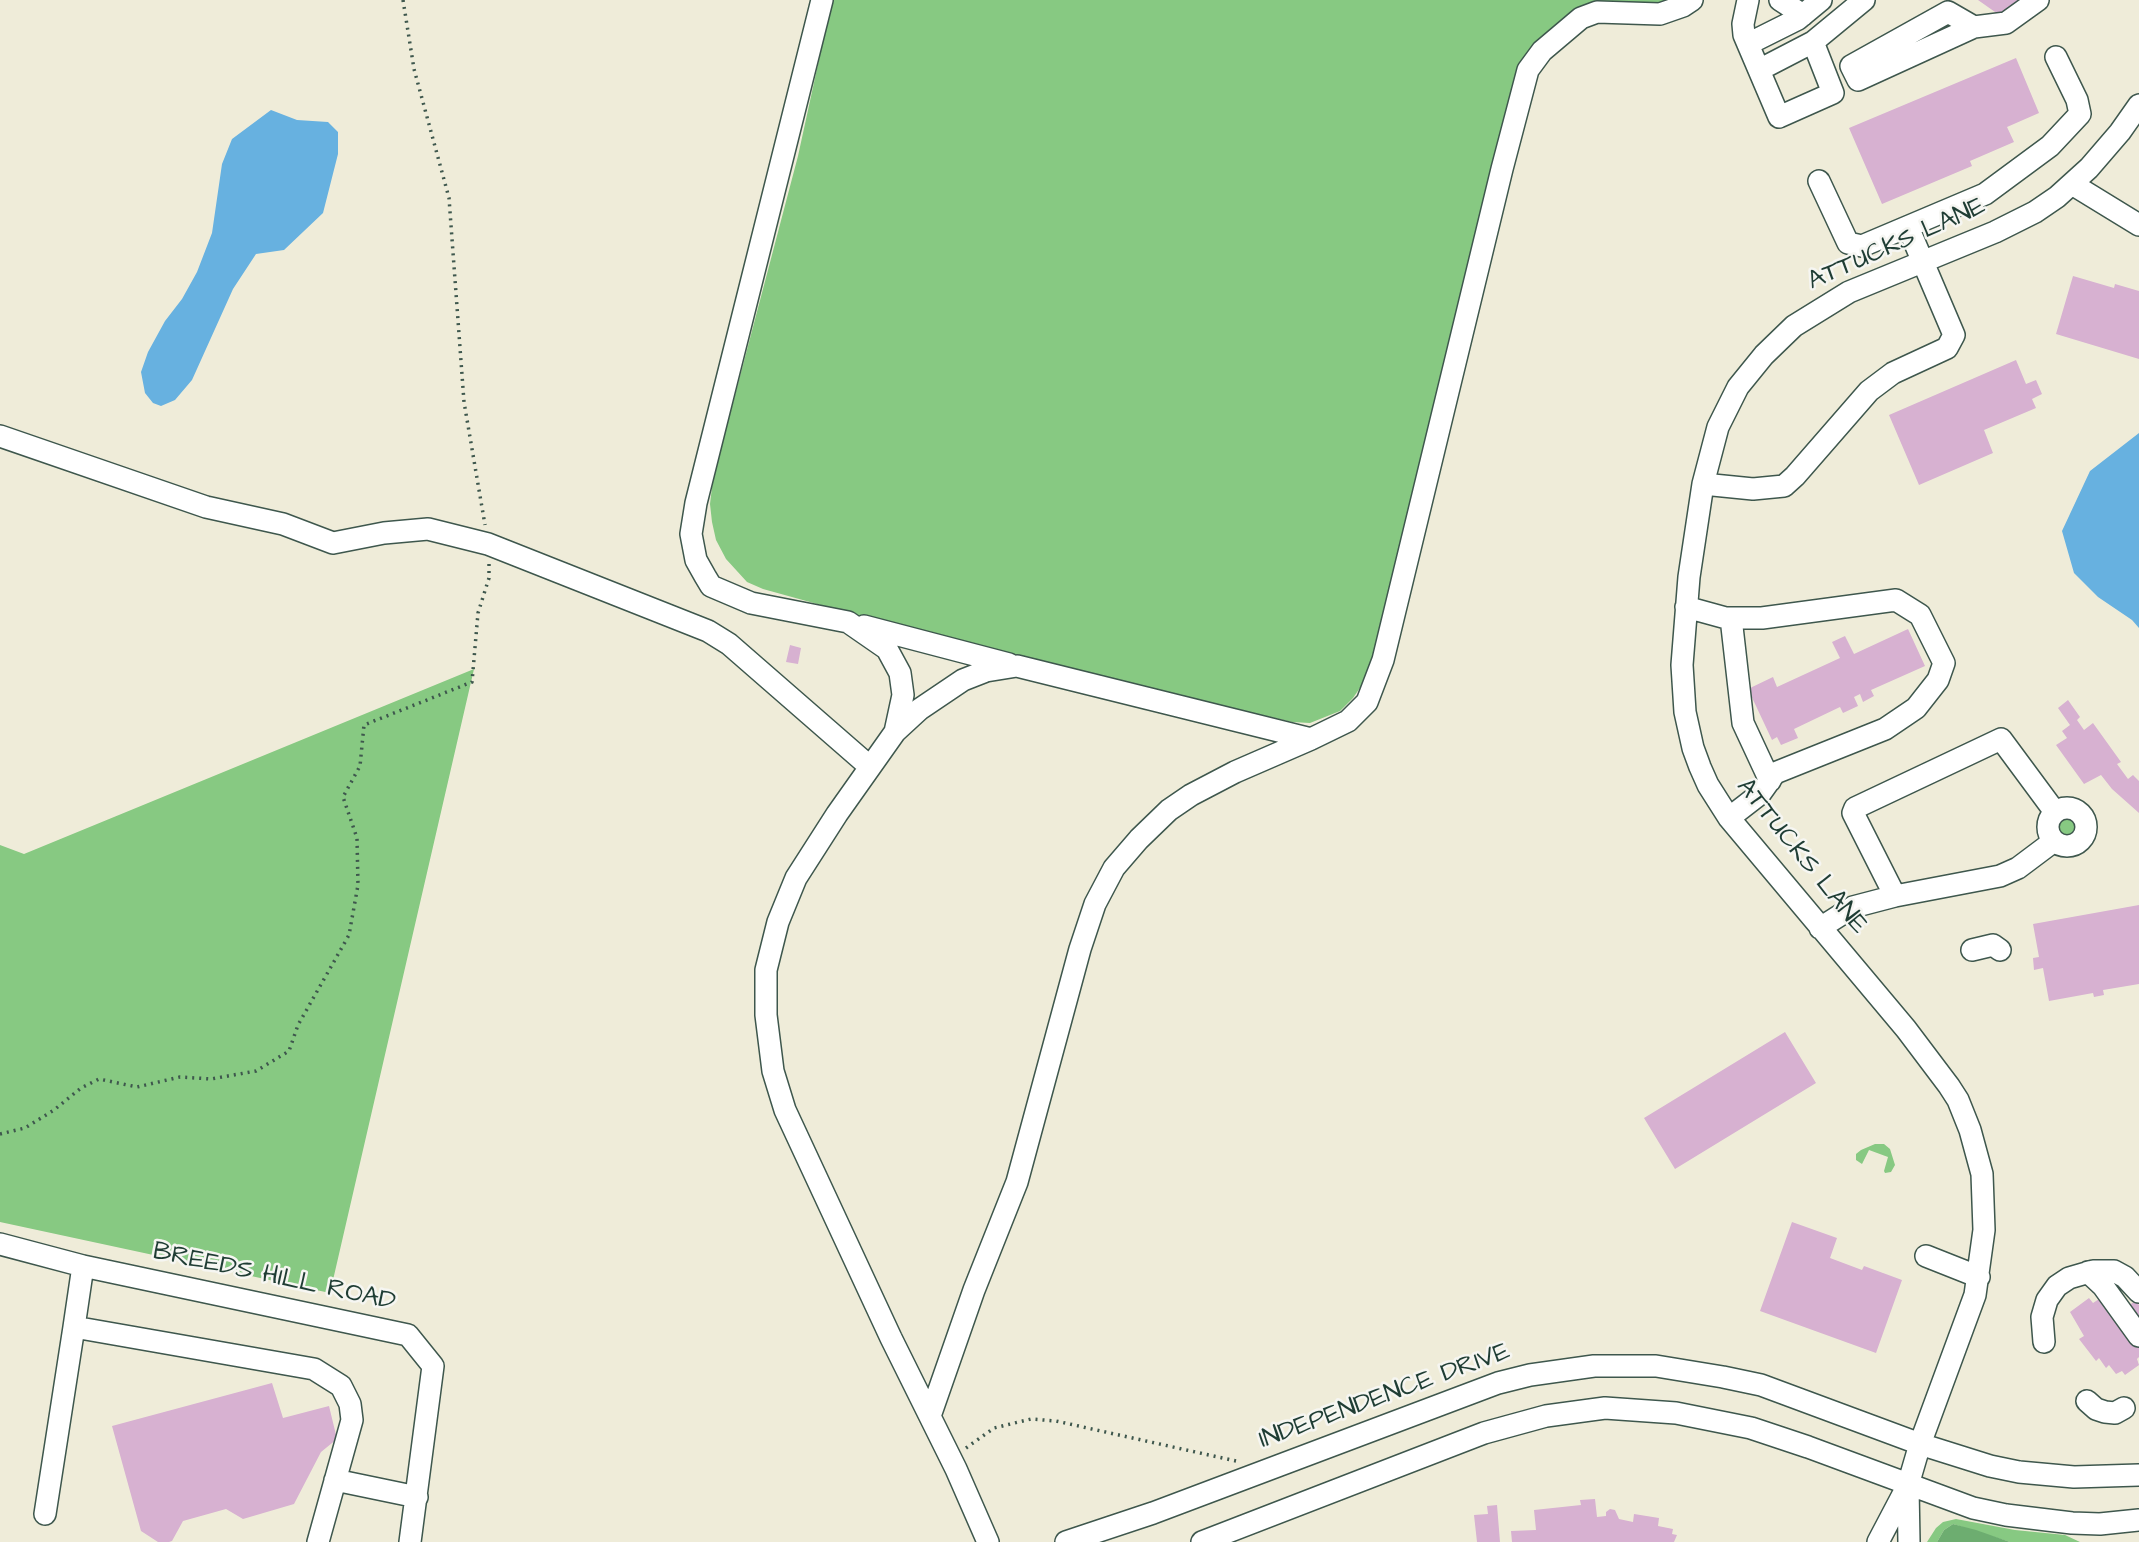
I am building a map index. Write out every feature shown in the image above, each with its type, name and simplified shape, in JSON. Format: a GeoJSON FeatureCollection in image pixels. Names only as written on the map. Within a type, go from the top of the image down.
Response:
{"type":"FeatureCollection","features":[{"type":"Feature","properties":{"kind":"street"},"geometry":{"type":"LineString","coordinates":[[821,0],[696,503],[691,534],[696,560],[711,586],[751,603],[848,622],[1311,738]]}},
{"type":"Feature","properties":{"kind":"street"},"geometry":{"type":"LineString","coordinates":[[930,1416],[974,1290],[1017,1182],[1080,949],[1095,904],[1114,868],[1139,839],[1170,810],[1191,795],[1348,721],[1367,702],[1383,660],[1528,70],[1542,51],[1581,18],[1597,12],[1660,14],[1692,0]]}},
{"type":"Feature","properties":{"kind":"street"},"geometry":{"type":"LineString","coordinates":[[1748,0],[1743,24],[1748,44],[1779,117],[1833,93],[1813,42]]}},
{"type":"Feature","properties":{"kind":"street"},"geometry":{"type":"LineString","coordinates":[[1780,0],[1803,15]]}},
{"type":"Feature","properties":{"kind":"street"},"geometry":{"type":"LineString","coordinates":[[1748,44],[1803,15],[1821,0],[1844,16]]}},
{"type":"Feature","properties":{"kind":"street"},"geometry":{"type":"LineString","coordinates":[[1759,70],[1813,42],[1864,0]]}},
{"type":"Feature","properties":{"kind":"street"},"geometry":{"type":"LineString","coordinates":[[1974,27],[1948,12],[1851,66],[1858,80],[1974,27],[2006,23],[2038,0]]}},
{"type":"Feature","properties":{"kind":"street"},"geometry":{"type":"LineString","coordinates":[[1819,181],[1848,243],[1862,246],[1985,194],[2050,146],[2077,118],[2081,108],[2056,57]]}},
{"type":"Feature","properties":{"kind":"street","name":"ATTUCKS LANE"},"geometry":{"type":"LineString","coordinates":[[1878,1542],[1908,1485],[1920,1444],[1973,1302],[1979,1277],[1984,1230],[1982,1174],[1970,1130],[1958,1100],[1906,1029],[1729,818],[1708,785],[1693,748],[1683,692],[1682,665],[1686,607],[1703,484],[1710,450],[1738,387],[1771,347],[1794,326],[1849,292],[2016,222],[2046,204],[2072,184],[2104,150],[2139,105]]}},
{"type":"Feature","properties":{"kind":"street"},"geometry":{"type":"LineString","coordinates":[[2072,184],[2139,225]]}},
{"type":"Feature","properties":{"kind":"street"},"geometry":{"type":"LineString","coordinates":[[1703,484],[1753,489],[1784,486],[1869,391],[1893,373],[1947,348],[1954,335],[1908,227]]}},
{"type":"Feature","properties":{"kind":"street"},"geometry":{"type":"LineString","coordinates":[[0,436],[206,507],[284,524],[333,543],[384,533],[428,529],[488,544],[708,631],[729,644],[869,766]]}},
{"type":"Feature","properties":{"kind":"street"},"geometry":{"type":"LineString","coordinates":[[1686,607],[1731,618],[1762,618],[1896,600],[1920,615],[1944,663],[1938,680],[1916,709],[1885,729],[1775,773],[1760,794],[1729,818]]}},
{"type":"Feature","properties":{"kind":"street"},"geometry":{"type":"LineString","coordinates":[[1731,618],[1743,723],[1770,781]]}},
{"type":"Feature","properties":{"kind":"street"},"geometry":{"type":"LineString","coordinates":[[848,622],[887,649],[900,673],[903,695],[895,732]]}},
{"type":"Feature","properties":{"kind":"street"},"geometry":{"type":"LineString","coordinates":[[988,1542],[956,1468],[785,1110],[773,1071],[766,1015],[766,970],[778,922],[796,878],[869,766],[895,732],[920,709],[963,680],[986,671],[1017,666]]}},
{"type":"Feature","properties":{"kind":"street"},"geometry":{"type":"LineString","coordinates":[[1895,896],[1854,815],[1856,808],[2001,739],[2055,812]]}},
{"type":"Feature","properties":{"kind":"street"},"geometry":{"type":"LineString","coordinates":[[2065,808],[2083,815],[2087,827],[2083,840],[2072,847],[2065,847],[2054,841],[2050,836],[2048,824],[2055,812],[2065,808]]}},
{"type":"Feature","properties":{"kind":"street"},"geometry":{"type":"LineString","coordinates":[[1820,928],[1853,907],[2000,876],[2018,868],[2054,841]]}},
{"type":"Feature","properties":{"kind":"street"},"geometry":{"type":"LineString","coordinates":[[1972,950],[1993,945],[2000,950]]}},
{"type":"Feature","properties":{"kind":"street","name":"BREEDS HILL ROAD"},"geometry":{"type":"LineString","coordinates":[[0,1244],[83,1266],[408,1335],[433,1366],[410,1542]]}},
{"type":"Feature","properties":{"kind":"street"},"geometry":{"type":"LineString","coordinates":[[1926,1256],[1979,1277]]}},
{"type":"Feature","properties":{"kind":"street"},"geometry":{"type":"LineString","coordinates":[[45,1514],[83,1266]]}},
{"type":"Feature","properties":{"kind":"street"},"geometry":{"type":"LineString","coordinates":[[2044,1342],[2042,1317],[2045,1305],[2052,1292],[2069,1278],[2096,1271],[2120,1274],[2139,1292]]}},
{"type":"Feature","properties":{"kind":"street"},"geometry":{"type":"LineString","coordinates":[[2096,1271],[2119,1278],[2139,1303]]}},
{"type":"Feature","properties":{"kind":"street"},"geometry":{"type":"LineString","coordinates":[[2096,1271],[2111,1282],[2139,1321]]}},
{"type":"Feature","properties":{"kind":"street"},"geometry":{"type":"LineString","coordinates":[[2096,1271],[2103,1286],[2139,1336]]}},
{"type":"Feature","properties":{"kind":"street"},"geometry":{"type":"LineString","coordinates":[[74,1327],[314,1369],[341,1386],[347,1394],[352,1420],[318,1542]]}},
{"type":"Feature","properties":{"kind":"street","name":"INDEPENDENCE DRIVE"},"geometry":{"type":"LineString","coordinates":[[1066,1542],[1191,1499],[1471,1392],[1530,1375],[1564,1369],[1625,1365],[1656,1366],[1761,1385],[1920,1444],[1990,1466],[2046,1476],[2139,1475]]}},
{"type":"Feature","properties":{"kind":"street"},"geometry":{"type":"LineString","coordinates":[[2087,1401],[2096,1409],[2105,1412],[2115,1413],[2124,1408]]}},
{"type":"Feature","properties":{"kind":"street"},"geometry":{"type":"LineString","coordinates":[[1202,1542],[1484,1433],[1546,1416],[1605,1408],[1676,1413],[1751,1428],[1973,1508],[2006,1516],[2101,1533],[2139,1520]]}},
{"type":"Feature","properties":{"kind":"street"},"geometry":{"type":"LineString","coordinates":[[335,1480],[416,1497]]}},
{"type":"Feature","properties":{"kind":"street","name":"ATTUCKS LANE"},"geometry":{"type":"LineString","coordinates":[[1908,1485],[1909,1542]]}},
{"type":"Feature","properties":{"kind":"path"},"geometry":{"type":"LineString","coordinates":[[0,1134],[24,1128],[54,1110],[81,1088],[99,1079],[136,1087],[180,1077],[211,1079],[256,1071],[289,1051],[298,1025],[349,935],[358,885],[357,838],[343,797],[360,766],[364,724],[472,682],[478,613],[489,578],[488,544],[464,402],[449,198],[414,69],[403,0]]}},
{"type":"Feature","properties":{"kind":"path"},"geometry":{"type":"LineString","coordinates":[[956,1468],[967,1446],[979,1437],[994,1429],[1031,1419],[1056,1421],[1240,1462]]}},
{"type":"Feature","properties":{"kind":"green space"},"geometry":{"type":"Polygon","coordinates":[[[832,0],[1668,0],[1657,3],[1599,2],[1540,39],[1525,60],[1377,652],[1366,679],[1340,711],[1310,723],[1292,722],[1005,656],[763,589],[747,582],[726,559],[716,540],[712,522],[710,504],[713,479],[798,156],[832,0]]]}},
{"type":"Feature","properties":{"kind":"green space"},"geometry":{"type":"Polygon","coordinates":[[[474,669],[330,1293],[0,1222],[0,845],[24,854],[474,669]]]}},
{"type":"Feature","properties":{"kind":"green space"},"geometry":{"type":"Polygon","coordinates":[[[2068,816],[2076,820],[2080,828],[2076,836],[2068,840],[2060,836],[2056,828],[2060,820],[2068,816]]]}},
{"type":"Feature","properties":{"kind":"green space"},"geometry":{"type":"Polygon","coordinates":[[[1875,1144],[1884,1144],[1890,1149],[1895,1165],[1891,1172],[1884,1171],[1888,1157],[1869,1150],[1862,1164],[1856,1160],[1856,1154],[1875,1144]]]}},
{"type":"Feature","properties":{"kind":"green space"},"geometry":{"type":"Polygon","coordinates":[[[1956,1519],[2015,1530],[2065,1535],[2080,1542],[2010,1542],[1953,1524],[1944,1530],[1937,1542],[1927,1542],[1943,1522],[1956,1519]]]}},
{"type":"Feature","properties":{"kind":"green space"},"geometry":{"type":"Polygon","coordinates":[[[1953,1524],[2010,1542],[1937,1542],[1944,1530],[1953,1524]]]}},
{"type":"Feature","properties":{"kind":"water"},"geometry":{"type":"Polygon","coordinates":[[[271,110],[297,120],[328,122],[338,132],[338,154],[323,213],[284,250],[256,254],[233,289],[192,380],[175,400],[161,406],[153,403],[145,393],[141,372],[148,352],[165,321],[182,299],[197,272],[212,233],[222,164],[232,139],[271,110]]]}},
{"type":"Feature","properties":{"kind":"water"},"geometry":{"type":"Polygon","coordinates":[[[2139,433],[2139,628],[2132,620],[2098,597],[2074,573],[2062,531],[2090,471],[2139,433]]]}},
{"type":"Feature","properties":{"kind":"building"},"geometry":{"type":"Polygon","coordinates":[[[1978,0],[2018,0],[2005,19],[1978,0]]]}},
{"type":"Feature","properties":{"kind":"building"},"geometry":{"type":"Polygon","coordinates":[[[2016,58],[2039,113],[2007,127],[2014,142],[1970,161],[1972,166],[1882,204],[1849,128],[2016,58]]]}},
{"type":"Feature","properties":{"kind":"building"},"geometry":{"type":"Polygon","coordinates":[[[2073,276],[2114,288],[2115,284],[2139,291],[2139,359],[2056,334],[2073,276]]]}},
{"type":"Feature","properties":{"kind":"building"},"geometry":{"type":"Polygon","coordinates":[[[2016,360],[2026,384],[2036,380],[2042,394],[2032,399],[2036,408],[1984,430],[1993,453],[1919,485],[1889,415],[2016,360]]]}},
{"type":"Feature","properties":{"kind":"building"},"geometry":{"type":"Polygon","coordinates":[[[1908,629],[1925,666],[1871,690],[1874,696],[1863,702],[1860,694],[1854,697],[1858,706],[1843,713],[1840,707],[1794,729],[1798,738],[1781,745],[1777,737],[1772,740],[1748,689],[1773,677],[1777,687],[1840,658],[1832,642],[1845,636],[1854,654],[1908,629]]]}},
{"type":"Feature","properties":{"kind":"building"},"geometry":{"type":"Polygon","coordinates":[[[790,645],[801,648],[798,664],[786,662],[790,645]]]}},
{"type":"Feature","properties":{"kind":"building"},"geometry":{"type":"Polygon","coordinates":[[[2068,700],[2080,717],[2077,720],[2084,730],[2093,723],[2121,762],[2117,764],[2128,779],[2133,775],[2139,781],[2139,813],[2112,789],[2101,775],[2084,784],[2056,745],[2067,738],[2062,731],[2070,725],[2058,708],[2068,700]]]}},
{"type":"Feature","properties":{"kind":"building"},"geometry":{"type":"Polygon","coordinates":[[[2139,905],[2139,984],[2103,990],[2104,995],[2094,997],[2093,993],[2049,1001],[2043,968],[2034,970],[2033,958],[2039,957],[2033,924],[2139,905]]]}},
{"type":"Feature","properties":{"kind":"building"},"geometry":{"type":"Polygon","coordinates":[[[1785,1032],[1816,1083],[1675,1169],[1644,1118],[1785,1032]]]}},
{"type":"Feature","properties":{"kind":"building"},"geometry":{"type":"Polygon","coordinates":[[[1792,1222],[1837,1238],[1830,1258],[1862,1270],[1864,1266],[1902,1280],[1876,1353],[1760,1311],[1792,1222]]]}},
{"type":"Feature","properties":{"kind":"building"},"geometry":{"type":"Polygon","coordinates":[[[2102,1297],[2117,1314],[2135,1301],[2139,1305],[2139,1365],[2125,1375],[2122,1371],[2116,1374],[2109,1365],[2106,1368],[2099,1358],[2096,1361],[2079,1339],[2084,1336],[2070,1312],[2089,1298],[2093,1303],[2102,1297]]]}},
{"type":"Feature","properties":{"kind":"building"},"geometry":{"type":"Polygon","coordinates":[[[272,1383],[283,1418],[329,1406],[337,1439],[321,1452],[294,1504],[243,1519],[226,1509],[183,1521],[169,1542],[158,1542],[141,1531],[112,1426],[272,1383]]]}},
{"type":"Feature","properties":{"kind":"building"},"geometry":{"type":"Polygon","coordinates":[[[1595,1499],[1597,1517],[1606,1516],[1610,1509],[1615,1510],[1619,1519],[1633,1522],[1634,1514],[1659,1518],[1658,1526],[1673,1529],[1672,1534],[1677,1535],[1674,1542],[1512,1542],[1511,1531],[1536,1530],[1534,1510],[1581,1505],[1580,1500],[1595,1499]]]}},
{"type":"Feature","properties":{"kind":"building"},"geometry":{"type":"Polygon","coordinates":[[[1497,1505],[1500,1542],[1477,1542],[1474,1515],[1488,1514],[1487,1506],[1497,1505]]]}}]}
